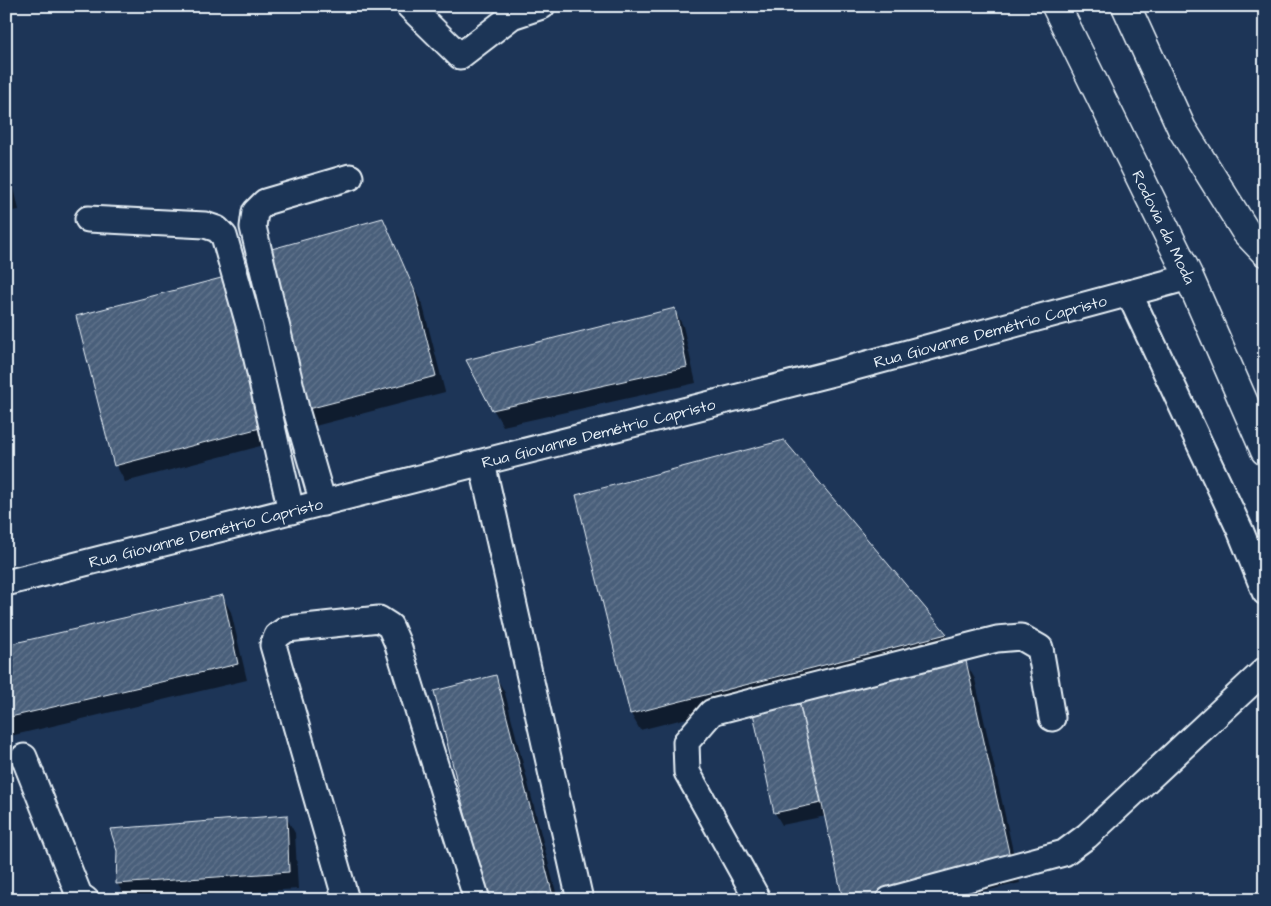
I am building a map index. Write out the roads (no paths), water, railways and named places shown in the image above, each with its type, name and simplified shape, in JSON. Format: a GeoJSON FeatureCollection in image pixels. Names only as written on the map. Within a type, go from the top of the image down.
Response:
{"type":"FeatureCollection","features":[{"type":"Feature","properties":{"kind":"highway","name":"Rodovia da Moda"},"geometry":{"type":"LineString","coordinates":[[1056,6],[1189,277],[1265,451]]}},
{"type":"Feature","properties":{"kind":"highway"},"geometry":{"type":"LineString","coordinates":[[1126,6],[1182,129],[1246,232],[1265,252]]}},
{"type":"Feature","properties":{"kind":"street"},"geometry":{"type":"LineString","coordinates":[[409,6],[460,56],[512,16],[542,6]]}},
{"type":"Feature","properties":{"kind":"street"},"geometry":{"type":"LineString","coordinates":[[323,503],[296,413],[253,227],[255,212],[265,202],[350,177]]}},
{"type":"Feature","properties":{"kind":"street"},"geometry":{"type":"LineString","coordinates":[[88,219],[205,224],[217,229],[224,236],[250,328],[291,511]]}},
{"type":"Feature","properties":{"kind":"street","name":"Rua Giovanne Demétrio Capristo"},"geometry":{"type":"LineString","coordinates":[[6,583],[838,372],[1189,277]]}},
{"type":"Feature","properties":{"kind":"street"},"geometry":{"type":"LineString","coordinates":[[1129,293],[1240,530],[1265,592]]}},
{"type":"Feature","properties":{"kind":"street"},"geometry":{"type":"LineString","coordinates":[[482,462],[580,900]]}},
{"type":"Feature","properties":{"kind":"street"},"geometry":{"type":"LineString","coordinates":[[346,900],[273,645],[277,636],[287,629],[379,619],[390,626],[397,642],[477,900]]}},
{"type":"Feature","properties":{"kind":"street"},"geometry":{"type":"LineString","coordinates":[[758,900],[687,772],[686,742],[712,712],[997,639],[1020,637],[1040,648],[1052,718]]}},
{"type":"Feature","properties":{"kind":"street"},"geometry":{"type":"LineString","coordinates":[[889,900],[1064,853],[1088,836],[1265,670]]}},
{"type":"Feature","properties":{"kind":"street"},"geometry":{"type":"LineString","coordinates":[[24,757],[79,895],[86,900]]}}]}
